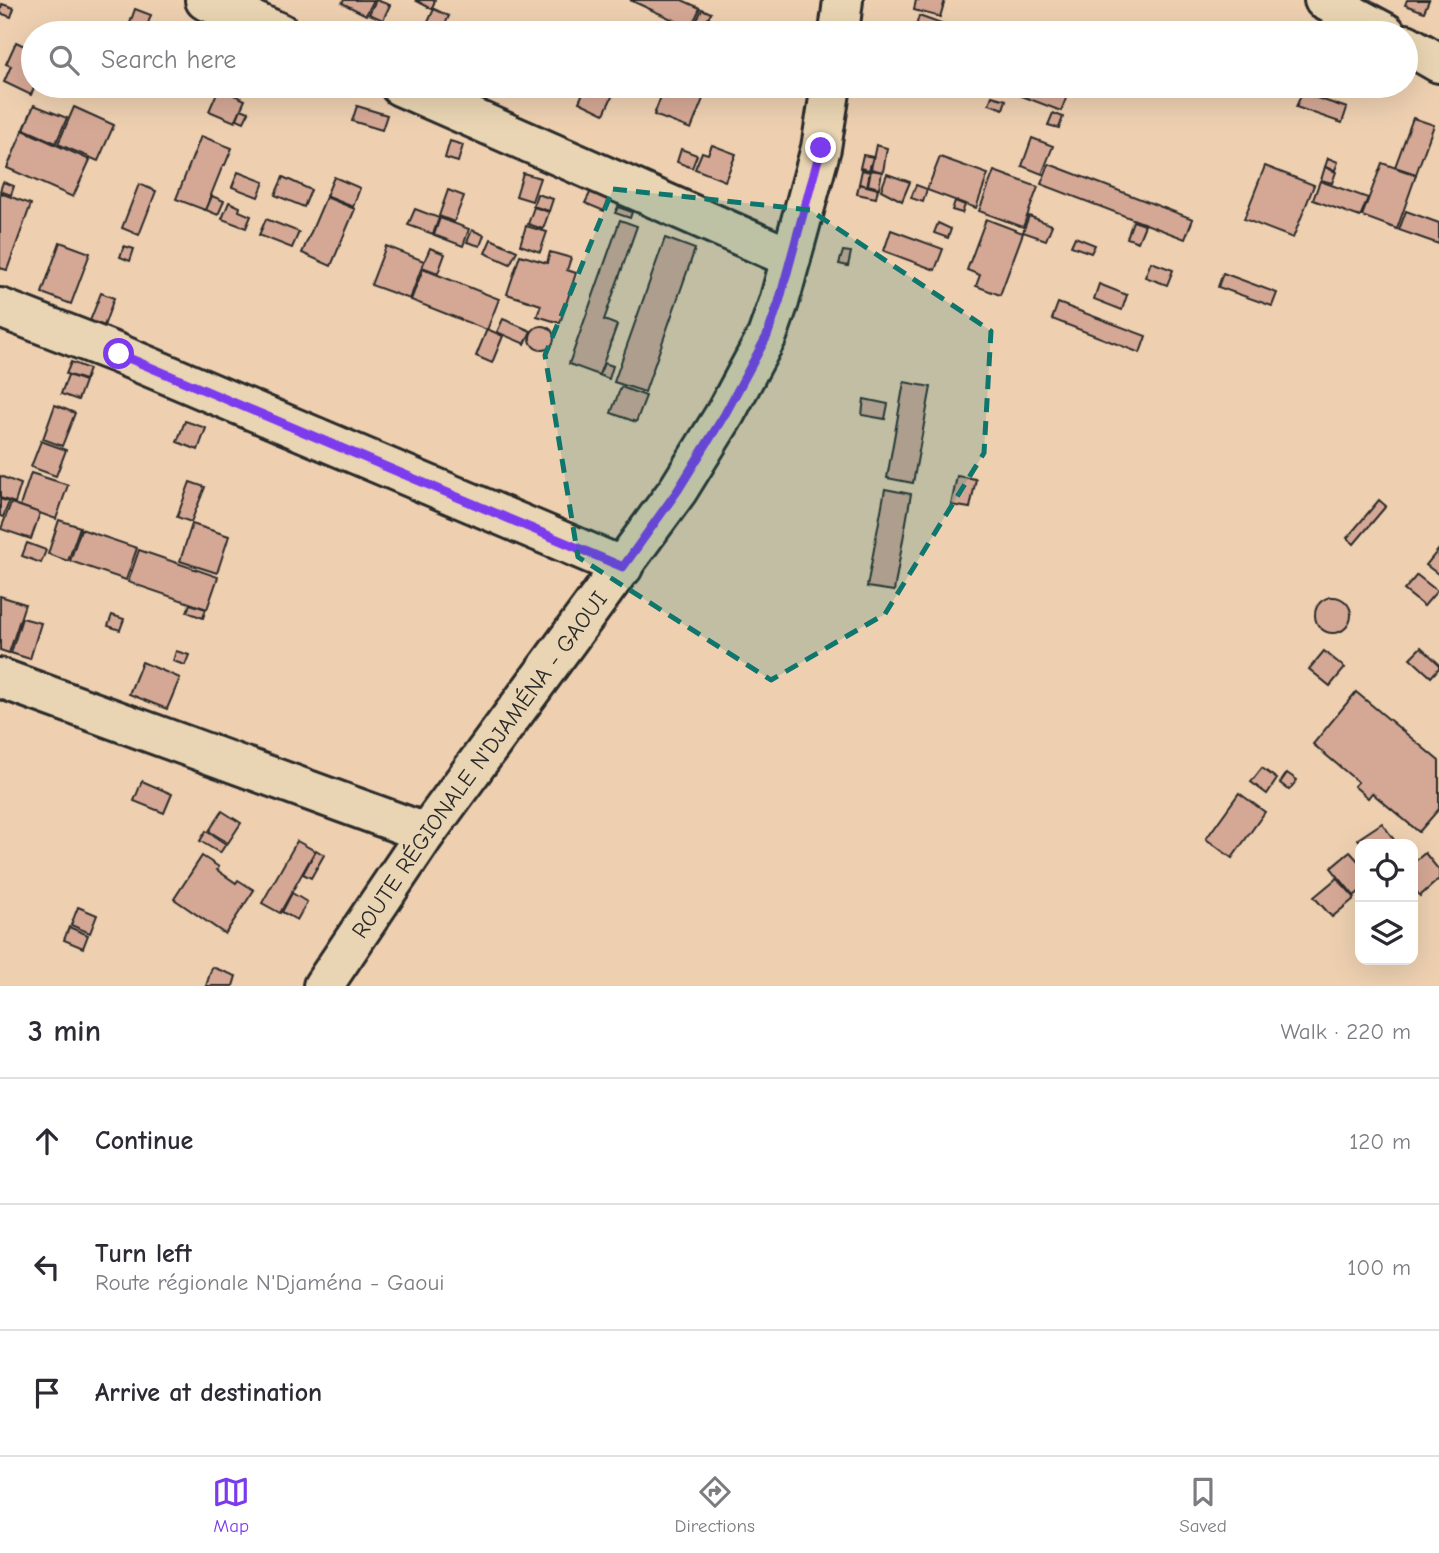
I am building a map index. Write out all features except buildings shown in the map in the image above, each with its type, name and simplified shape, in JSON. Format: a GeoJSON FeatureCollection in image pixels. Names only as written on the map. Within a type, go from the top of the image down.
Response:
{"type":"FeatureCollection","features":[{"type":"Feature","properties":{"kind":"street"},"geometry":{"type":"LineString","coordinates":[[205,0],[253,21]]}},
{"type":"Feature","properties":{"kind":"street"},"geometry":{"type":"LineString","coordinates":[[841,21],[844,0]]}},
{"type":"Feature","properties":{"kind":"street"},"geometry":{"type":"LineString","coordinates":[[1324,0],[1363,21]]}},
{"type":"Feature","properties":{"kind":"street"},"geometry":{"type":"LineString","coordinates":[[1418,51],[1439,63]]}},
{"type":"Feature","properties":{"kind":"street"},"geometry":{"type":"LineString","coordinates":[[427,98],[791,258]]}},
{"type":"Feature","properties":{"kind":"street","name":"ROUTE RÉGIONALE N'DJAMÉNA - GAOUI"},"geometry":{"type":"LineString","coordinates":[[323,986],[426,833],[678,490],[731,402],[767,336],[779,302],[821,148],[829,98]]}},
{"type":"Feature","properties":{"kind":"street"},"geometry":{"type":"LineString","coordinates":[[0,308],[119,354],[623,567]]}},
{"type":"Feature","properties":{"kind":"street"},"geometry":{"type":"LineString","coordinates":[[0,678],[426,833]]}},
{"type":"Feature","properties":{"kind":"highlighted area"},"geometry":{"type":"Polygon","coordinates":[[[613,189],[810,210],[991,331],[984,453],[885,614],[771,680],[578,557],[545,355],[613,189]]]}},
{"type":"Feature","properties":{"kind":"route"},"geometry":{"type":"LineString","coordinates":[[119,354],[623,567],[678,490],[725,414],[767,336],[779,302],[821,148]]}}]}
